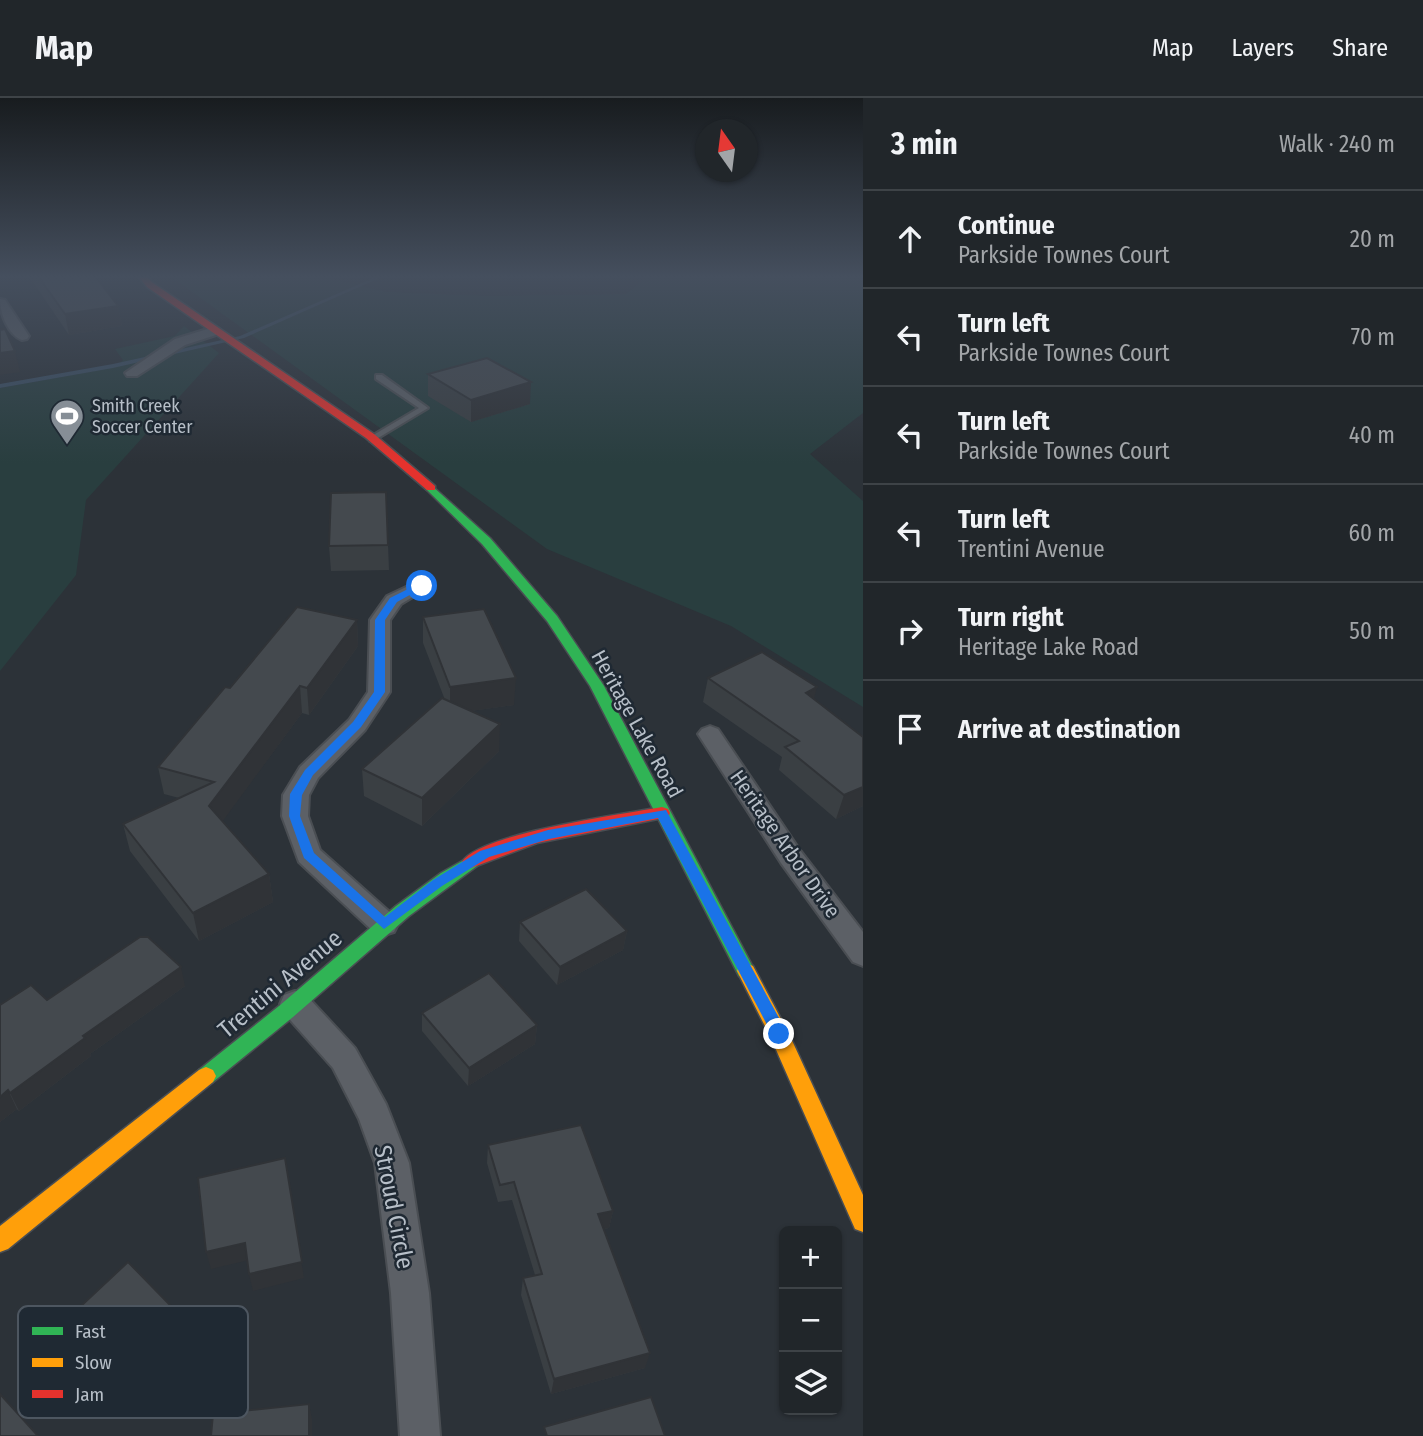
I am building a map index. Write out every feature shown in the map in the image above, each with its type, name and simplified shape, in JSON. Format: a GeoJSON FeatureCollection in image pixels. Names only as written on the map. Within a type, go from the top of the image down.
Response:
{"type":"FeatureCollection","features":[{"type":"Feature","properties":{"kind":"main road","name":"Heritage Lake Road"},"geometry":{"type":"LineString","coordinates":[[225,338],[373,439],[432,488],[486,541],[552,619],[597,687],[779,1034],[863,1221]]}},
{"type":"Feature","properties":{"kind":"main road","name":"Trentini Avenue"},"geometry":{"type":"LineString","coordinates":[[0,1241],[295,1004],[384,924],[438,883],[484,854],[548,835],[662,813]]}},
{"type":"Feature","properties":{"kind":"street"},"geometry":{"type":"LineString","coordinates":[[132,373],[180,342],[191,338]]}},
{"type":"Feature","properties":{"kind":"street"},"geometry":{"type":"LineString","coordinates":[[384,924],[308,855],[295,816],[296,794],[309,773],[357,725],[379,692],[380,620],[394,600],[422,586]]}},
{"type":"Feature","properties":{"kind":"street","name":"Heritage Arbor Drive"},"geometry":{"type":"LineString","coordinates":[[710,734],[790,856],[863,954]]}},
{"type":"Feature","properties":{"kind":"street","name":"Stroud Circle"},"geometry":{"type":"LineString","coordinates":[[295,1004],[344,1058],[374,1115],[391,1163],[410,1293],[420,1436]]}},
{"type":"Feature","properties":{"kind":"lane"},"geometry":{"type":"LineString","coordinates":[[373,439],[424,408],[379,377]]}},
{"type":"Feature","properties":{"kind":"green space","name":"Smith Creek Soccer Center"},"geometry":{"type":"Polygon","coordinates":[[[164,338],[200,338],[219,353],[86,500],[76,575],[0,671],[0,388],[116,367],[123,360],[115,349],[164,338]]]}},
{"type":"Feature","properties":{"kind":"green space"},"geometry":{"type":"Polygon","coordinates":[[[256,338],[863,338],[863,413],[810,454],[863,501],[863,707],[731,626],[547,549],[256,338]]]}},
{"type":"Feature","properties":{"kind":"building"},"geometry":{"type":"Polygon","coordinates":[[[0,338],[9,338],[15,351],[0,353],[0,338]]]}},
{"type":"Feature","properties":{"kind":"building"},"geometry":{"type":"Polygon","coordinates":[[[487,358],[531,382],[471,400],[428,374],[487,358]]]}},
{"type":"Feature","properties":{"kind":"building"},"geometry":{"type":"Polygon","coordinates":[[[386,492],[388,545],[329,546],[331,493],[386,492]]]}},
{"type":"Feature","properties":{"kind":"building"},"geometry":{"type":"Polygon","coordinates":[[[297,607],[357,620],[307,688],[300,686],[209,806],[269,874],[193,913],[123,824],[214,782],[158,767],[225,687],[230,688],[297,607]]]}},
{"type":"Feature","properties":{"kind":"building"},"geometry":{"type":"Polygon","coordinates":[[[484,609],[516,678],[450,687],[423,617],[484,609]]]}},
{"type":"Feature","properties":{"kind":"building"},"geometry":{"type":"Polygon","coordinates":[[[762,652],[817,687],[806,693],[863,737],[863,787],[844,795],[785,747],[799,741],[708,678],[762,652]]]}},
{"type":"Feature","properties":{"kind":"building"},"geometry":{"type":"Polygon","coordinates":[[[442,698],[500,724],[422,798],[362,769],[442,698]]]}},
{"type":"Feature","properties":{"kind":"building"},"geometry":{"type":"Polygon","coordinates":[[[586,889],[627,931],[560,967],[520,922],[586,889]]]}},
{"type":"Feature","properties":{"kind":"building"},"geometry":{"type":"Polygon","coordinates":[[[140,937],[148,937],[181,967],[83,1036],[85,1038],[10,1093],[8,1090],[0,1097],[0,1005],[31,985],[47,1000],[140,937]]]}},
{"type":"Feature","properties":{"kind":"building"},"geometry":{"type":"Polygon","coordinates":[[[489,973],[537,1025],[469,1068],[422,1013],[489,973]]]}},
{"type":"Feature","properties":{"kind":"building"},"geometry":{"type":"Polygon","coordinates":[[[581,1125],[613,1211],[598,1214],[650,1353],[554,1379],[523,1278],[542,1274],[514,1182],[500,1185],[488,1145],[581,1125]]]}},
{"type":"Feature","properties":{"kind":"building"},"geometry":{"type":"Polygon","coordinates":[[[285,1158],[302,1262],[249,1274],[245,1243],[206,1252],[198,1178],[285,1158]]]}},
{"type":"Feature","properties":{"kind":"building"},"geometry":{"type":"Polygon","coordinates":[[[128,1262],[170,1305],[169,1306],[81,1306],[128,1262]]]}},
{"type":"Feature","properties":{"kind":"building"},"geometry":{"type":"Polygon","coordinates":[[[0,1394],[18,1414],[18,1418],[22,1418],[38,1436],[0,1436],[0,1394]]]}},
{"type":"Feature","properties":{"kind":"building"},"geometry":{"type":"Polygon","coordinates":[[[651,1397],[665,1436],[547,1436],[544,1427],[651,1397]]]}},
{"type":"Feature","properties":{"kind":"building"},"geometry":{"type":"Polygon","coordinates":[[[309,1404],[309,1436],[211,1436],[213,1418],[248,1418],[248,1410],[309,1404]]]}},
{"type":"Feature","properties":{"kind":"waterway"},"geometry":{"type":"LineString","coordinates":[[0,386],[113,366],[236,338]]}},
{"type":"Feature","properties":{"kind":"traffic: fast"},"geometry":{"type":"LineString","coordinates":[[431,488],[486,541],[552,619],[597,686],[746,971]]}},
{"type":"Feature","properties":{"kind":"traffic: fast"},"geometry":{"type":"LineString","coordinates":[[206,1076],[286,1012],[403,911],[471,862]]}},
{"type":"Feature","properties":{"kind":"traffic: slow"},"geometry":{"type":"LineString","coordinates":[[746,971],[779,1034],[863,1221]]}},
{"type":"Feature","properties":{"kind":"traffic: slow"},"geometry":{"type":"LineString","coordinates":[[0,1241],[206,1076]]}},
{"type":"Feature","properties":{"kind":"traffic: jam"},"geometry":{"type":"LineString","coordinates":[[228,338],[370,436],[431,488]]}},
{"type":"Feature","properties":{"kind":"traffic: jam"},"geometry":{"type":"LineString","coordinates":[[471,862],[490,852],[537,837],[662,813]]}},
{"type":"Feature","properties":{"kind":"place","name":"Smith Creek Soccer Center"},"geometry":{"type":"Point","coordinates":[67,446]}},
{"type":"Feature","properties":{"kind":"route"},"geometry":{"type":"LineString","coordinates":[[422,586],[394,600],[380,620],[379,692],[357,725],[309,773],[296,794],[295,816],[308,855],[384,924],[438,883],[484,854],[548,835],[662,813],[779,1034]]}}]}
